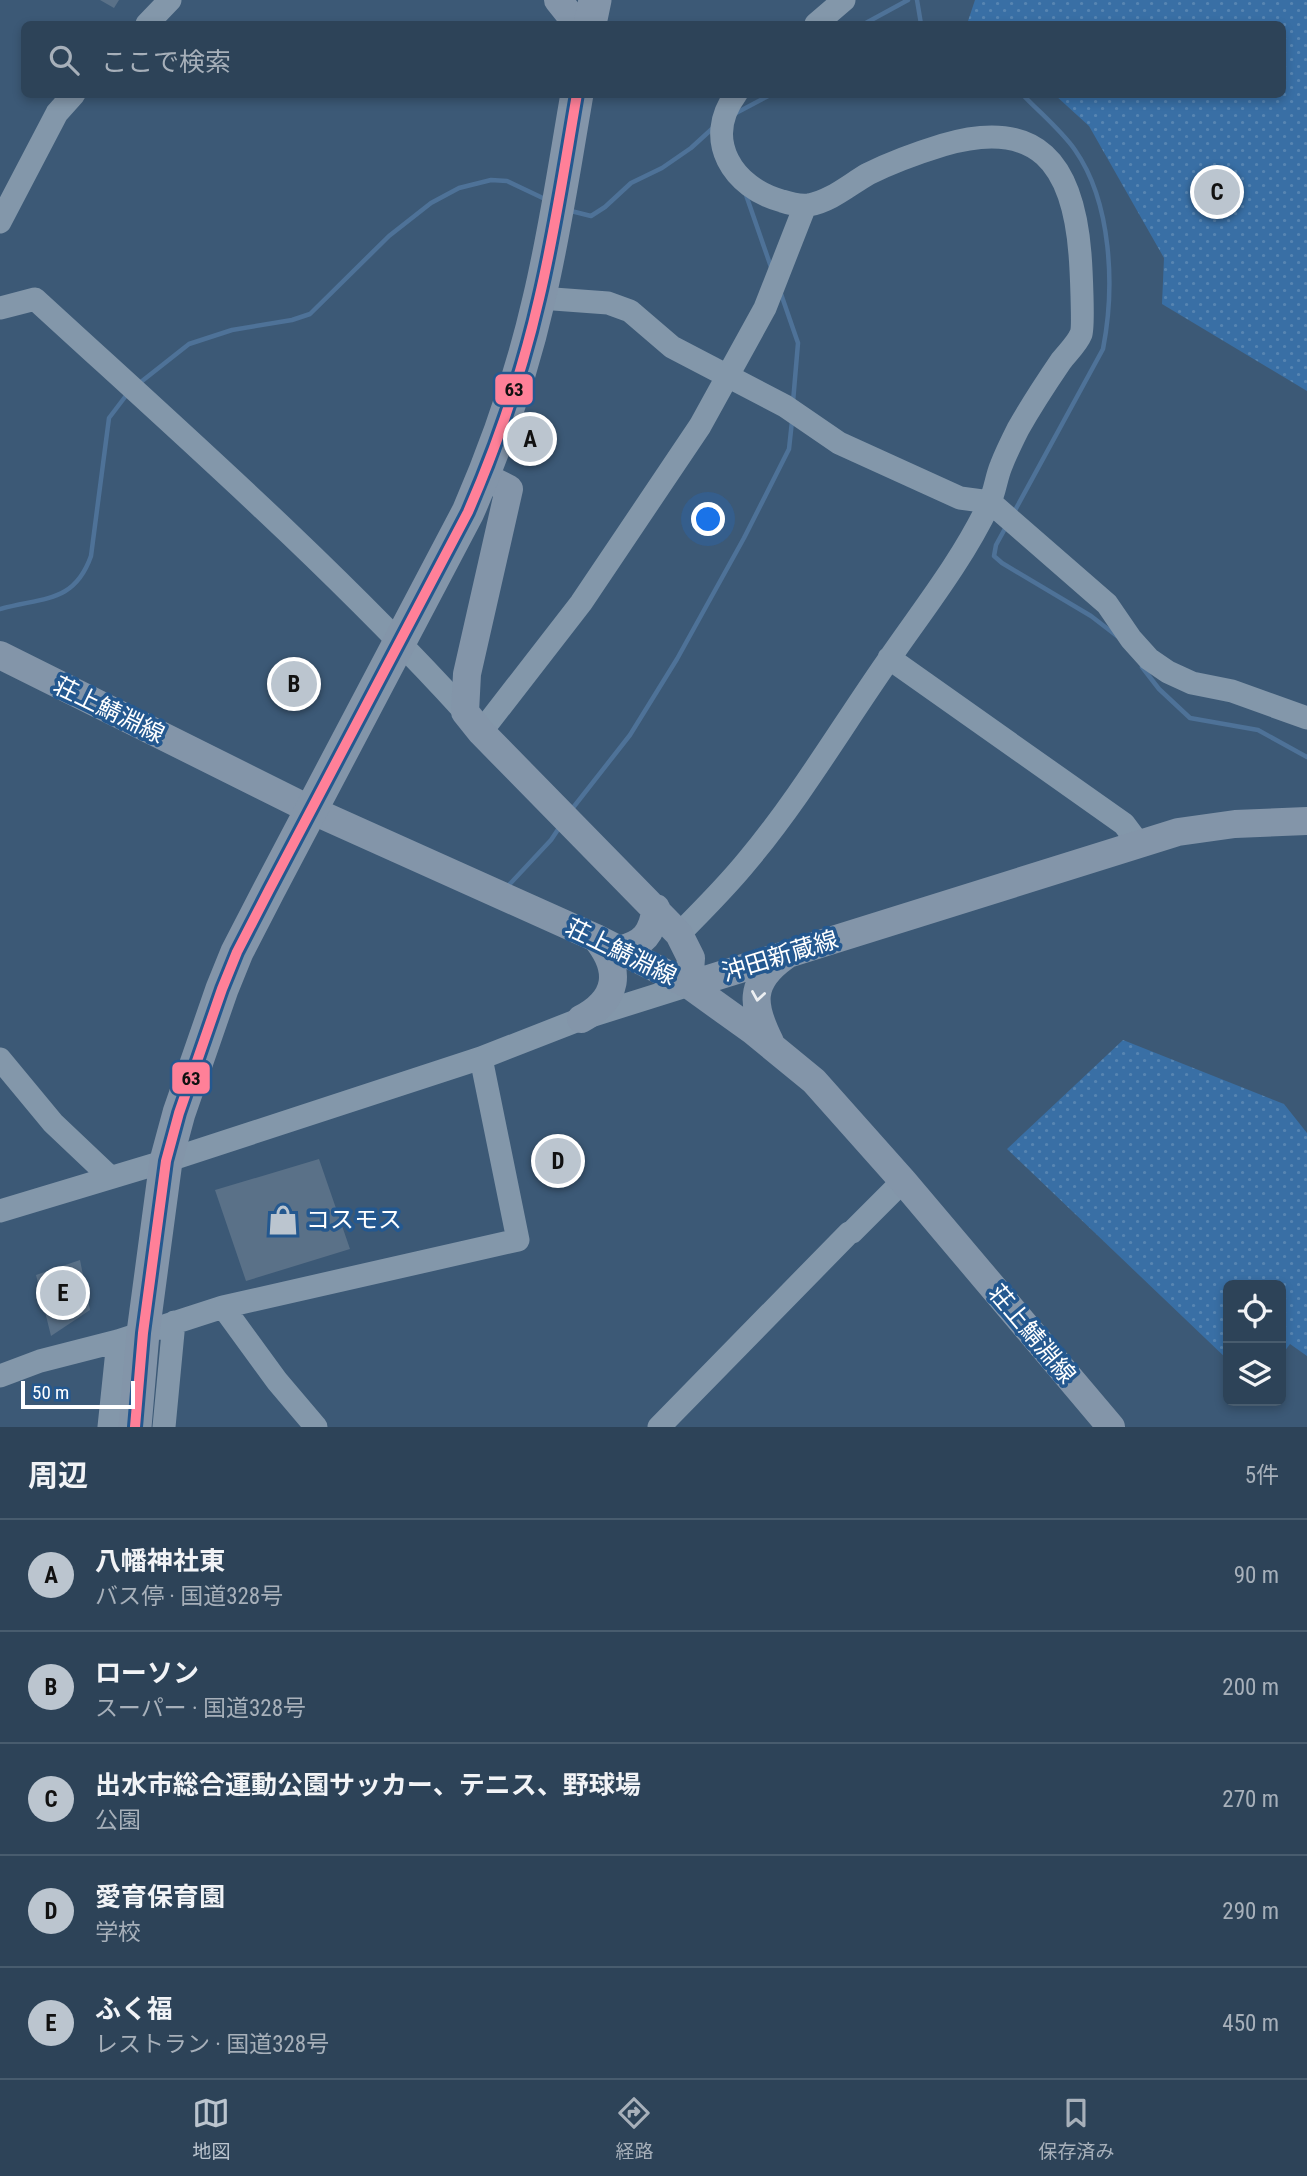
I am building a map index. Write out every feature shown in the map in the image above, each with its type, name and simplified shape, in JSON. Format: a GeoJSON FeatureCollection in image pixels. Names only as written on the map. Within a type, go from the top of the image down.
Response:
{"type":"FeatureCollection","features":[{"type":"Feature","properties":{"kind":"highway"},"geometry":{"type":"LineString","coordinates":[[591,21],[595,0]]}},
{"type":"Feature","properties":{"kind":"highway"},"geometry":{"type":"LineString","coordinates":[[135,1427],[130,1337],[166,1161],[179,1113],[237,952],[468,512],[484,476],[512,400],[540,298],[577,98]]}},
{"type":"Feature","properties":{"kind":"main road"},"geometry":{"type":"LineString","coordinates":[[558,0],[576,21]]}},
{"type":"Feature","properties":{"kind":"main road"},"geometry":{"type":"LineString","coordinates":[[473,722],[467,674],[509,489],[484,476]]}},
{"type":"Feature","properties":{"kind":"main road","name":"荘上鯖淵線"},"geometry":{"type":"LineString","coordinates":[[0,655],[311,810],[607,944],[689,985],[814,1081],[903,1181],[1109,1426]]}},
{"type":"Feature","properties":{"kind":"main road","name":"沖田新蔵線"},"geometry":{"type":"LineString","coordinates":[[473,722],[679,934],[691,958],[689,985],[1178,832],[1275,821],[1307,821]]}},
{"type":"Feature","properties":{"kind":"main road"},"geometry":{"type":"LineString","coordinates":[[582,1019],[599,1010],[610,993],[614,973],[607,944],[635,946],[642,941],[654,923],[656,908]]}},
{"type":"Feature","properties":{"kind":"main road"},"geometry":{"type":"LineString","coordinates":[[773,1047],[757,1015],[757,991],[769,968],[790,954]]}},
{"type":"Feature","properties":{"kind":"street"},"geometry":{"type":"LineString","coordinates":[[150,21],[170,0]]}},
{"type":"Feature","properties":{"kind":"street"},"geometry":{"type":"LineString","coordinates":[[820,21],[844,0]]}},
{"type":"Feature","properties":{"kind":"street"},"geometry":{"type":"LineString","coordinates":[[0,222],[58,113],[71,98]]}},
{"type":"Feature","properties":{"kind":"street"},"geometry":{"type":"LineString","coordinates":[[679,934],[726,886],[770,833],[946,578],[990,502],[1000,467],[1017,431],[1082,332],[1077,224],[1063,178],[1052,161],[1028,144],[1009,137],[989,136],[954,142],[914,153],[868,174],[841,191],[805,206],[791,204],[761,194],[739,177],[726,159],[722,141],[723,125],[727,107],[733,98]]}},
{"type":"Feature","properties":{"kind":"street"},"geometry":{"type":"LineString","coordinates":[[0,308],[35,299],[400,640],[473,722],[581,603],[700,426],[765,308],[805,206]]}},
{"type":"Feature","properties":{"kind":"street"},"geometry":{"type":"LineString","coordinates":[[540,298],[608,303],[630,311],[672,347],[785,406],[839,443],[960,498],[990,502],[1107,604],[1131,639],[1149,659],[1168,672],[1192,683],[1232,691],[1307,718]]}},
{"type":"Feature","properties":{"kind":"street"},"geometry":{"type":"LineString","coordinates":[[889,658],[1124,824],[1139,844]]}},
{"type":"Feature","properties":{"kind":"street"},"geometry":{"type":"LineString","coordinates":[[0,1211],[166,1161],[481,1058],[582,1019],[689,985]]}},
{"type":"Feature","properties":{"kind":"street"},"geometry":{"type":"LineString","coordinates":[[0,1377],[40,1361],[130,1337],[223,1307],[518,1240],[481,1058]]}},
{"type":"Feature","properties":{"kind":"street"},"geometry":{"type":"LineString","coordinates":[[0,1059],[54,1123],[110,1177]]}},
{"type":"Feature","properties":{"kind":"street"},"geometry":{"type":"LineString","coordinates":[[659,1427],[903,1181]]}},
{"type":"Feature","properties":{"kind":"street"},"geometry":{"type":"LineString","coordinates":[[223,1307],[277,1381],[316,1427]]}},
{"type":"Feature","properties":{"kind":"street"},"geometry":{"type":"LineString","coordinates":[[164,1427],[174,1322]]}},
{"type":"Feature","properties":{"kind":"street"},"geometry":{"type":"LineString","coordinates":[[109,1427],[130,1337]]}},
{"type":"Feature","properties":{"kind":"shaded area"},"geometry":{"type":"Polygon","coordinates":[[[975,0],[1307,0],[1307,391],[1162,304],[1164,258],[1089,126],[1058,98],[1286,98],[1286,21],[968,21],[975,0]]]}},
{"type":"Feature","properties":{"kind":"shaded area"},"geometry":{"type":"Polygon","coordinates":[[[1123,1040],[1284,1104],[1307,1133],[1307,1356],[1290,1344],[1286,1349],[1286,1280],[1223,1280],[1223,1355],[1007,1149],[1123,1040]]]}},
{"type":"Feature","properties":{"kind":"building"},"geometry":{"type":"Polygon","coordinates":[[[100,0],[119,0],[114,8],[100,0]]]}},
{"type":"Feature","properties":{"kind":"building"},"geometry":{"type":"Polygon","coordinates":[[[289,662],[318,675],[295,705],[272,692],[289,662]]]}},
{"type":"Feature","properties":{"kind":"building","name":"コスモス"},"geometry":{"type":"Polygon","coordinates":[[[319,1159],[350,1249],[246,1281],[215,1190],[319,1159]]]}},
{"type":"Feature","properties":{"kind":"building"},"geometry":{"type":"Polygon","coordinates":[[[80,1260],[90,1310],[51,1336],[36,1275],[80,1260]]]}},
{"type":"Feature","properties":{"kind":"waterway"},"geometry":{"type":"LineString","coordinates":[[870,21],[908,0]]}},
{"type":"Feature","properties":{"kind":"waterway"},"geometry":{"type":"LineString","coordinates":[[917,0],[920,21]]}},
{"type":"Feature","properties":{"kind":"waterway"},"geometry":{"type":"LineString","coordinates":[[736,113],[764,98]]}},
{"type":"Feature","properties":{"kind":"waterway"},"geometry":{"type":"LineString","coordinates":[[1013,514],[1103,349],[1109,300],[1107,247],[1097,195],[1075,150],[1026,98]]}},
{"type":"Feature","properties":{"kind":"waterway"},"geometry":{"type":"LineString","coordinates":[[571,211],[591,216],[631,183],[662,168],[691,148],[714,127]]}},
{"type":"Feature","properties":{"kind":"waterway"},"geometry":{"type":"LineString","coordinates":[[137,385],[189,344],[232,330],[292,320],[310,314],[389,236],[431,203],[459,188],[491,180],[507,181],[547,200]]}},
{"type":"Feature","properties":{"kind":"waterway"},"geometry":{"type":"LineString","coordinates":[[745,192],[771,267]]}},
{"type":"Feature","properties":{"kind":"waterway"},"geometry":{"type":"LineString","coordinates":[[780,291],[798,343],[793,402]]}},
{"type":"Feature","properties":{"kind":"waterway"},"geometry":{"type":"LineString","coordinates":[[0,609],[55,596],[76,583],[84,572],[91,556],[109,418],[128,393]]}},
{"type":"Feature","properties":{"kind":"waterway"},"geometry":{"type":"LineString","coordinates":[[572,809],[630,735],[677,659],[744,538],[789,449],[792,421]]}},
{"type":"Feature","properties":{"kind":"waterway"},"geometry":{"type":"LineString","coordinates":[[1007,525],[996,545],[994,556],[1091,616],[1117,636]]}},
{"type":"Feature","properties":{"kind":"waterway"},"geometry":{"type":"LineString","coordinates":[[1142,667],[1159,689],[1190,718],[1258,730],[1307,757]]}},
{"type":"Feature","properties":{"kind":"waterway"},"geometry":{"type":"LineString","coordinates":[[507,887],[559,828]]}},
{"type":"Feature","properties":{"kind":"transit line","name":"63"},"geometry":{"type":"LineString","coordinates":[[135,1427],[143,1333],[166,1161],[179,1113],[237,952],[468,512],[489,460],[517,381],[539,299],[576,98]]}},
{"type":"Feature","properties":{"kind":"place","name":"出水市総合運動公園サッカー、テニス、野球場"},"geometry":{"type":"Point","coordinates":[1217,192]}},
{"type":"Feature","properties":{"kind":"place","name":"八幡神社東"},"geometry":{"type":"Point","coordinates":[530,439]}},
{"type":"Feature","properties":{"kind":"place","name":"ローソン"},"geometry":{"type":"Point","coordinates":[294,684]}},
{"type":"Feature","properties":{"kind":"place","name":"愛育保育園"},"geometry":{"type":"Point","coordinates":[558,1161]}},
{"type":"Feature","properties":{"kind":"place","name":"コスモス"},"geometry":{"type":"Point","coordinates":[283,1220]}},
{"type":"Feature","properties":{"kind":"place","name":"ふく福"},"geometry":{"type":"Point","coordinates":[63,1293]}}]}
